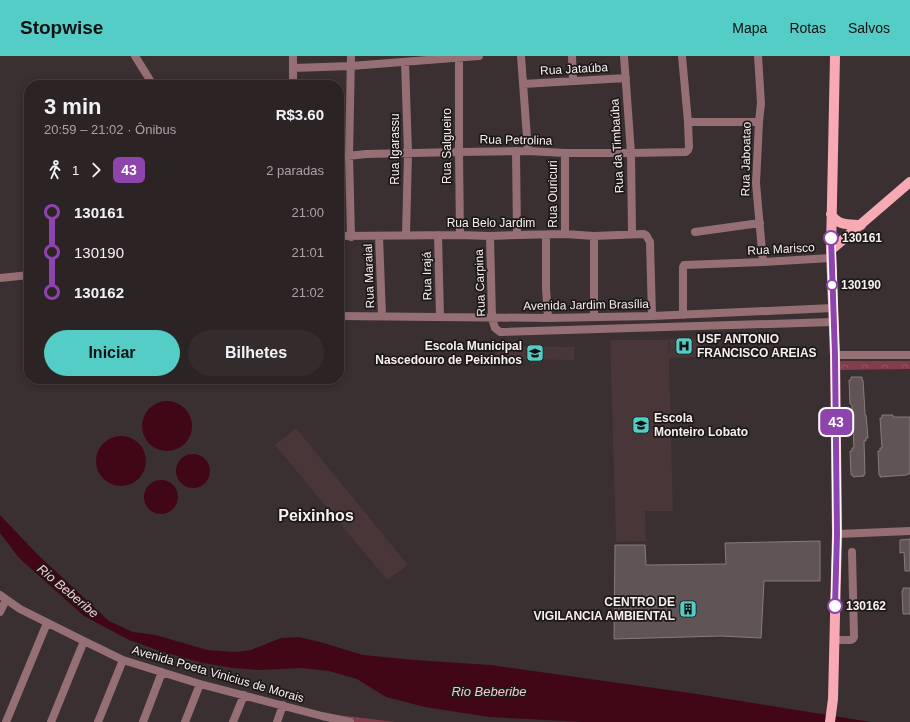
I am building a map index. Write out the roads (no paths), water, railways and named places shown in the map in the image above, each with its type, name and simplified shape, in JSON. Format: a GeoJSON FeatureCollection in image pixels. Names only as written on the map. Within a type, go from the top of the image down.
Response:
{"type":"FeatureCollection","features":[{"type":"Feature","properties":{"kind":"main road"},"geometry":{"type":"LineString","coordinates":[[830,722],[833,701],[837,534],[835,355],[831,254],[835,56]]}},
{"type":"Feature","properties":{"kind":"main road"},"geometry":{"type":"LineString","coordinates":[[831,254],[861,224],[910,182]]}},
{"type":"Feature","properties":{"kind":"main road"},"geometry":{"type":"LineString","coordinates":[[831,214],[840,222],[847,224],[861,224]]}},
{"type":"Feature","properties":{"kind":"street"},"geometry":{"type":"LineString","coordinates":[[135,56],[150,80]]}},
{"type":"Feature","properties":{"kind":"street"},"geometry":{"type":"LineString","coordinates":[[293,56],[293,80]]}},
{"type":"Feature","properties":{"kind":"street"},"geometry":{"type":"LineString","coordinates":[[351,56],[351,236]]}},
{"type":"Feature","properties":{"kind":"street"},"geometry":{"type":"LineString","coordinates":[[293,68],[351,66],[405,62],[423,58],[459,58],[479,56]]}},
{"type":"Feature","properties":{"kind":"street"},"geometry":{"type":"LineString","coordinates":[[521,56],[528,151]]}},
{"type":"Feature","properties":{"kind":"street"},"geometry":{"type":"LineString","coordinates":[[572,56],[573,81]]}},
{"type":"Feature","properties":{"kind":"street","name":"Rua da Timbaúba"},"geometry":{"type":"LineString","coordinates":[[624,56],[631,153],[632,234]]}},
{"type":"Feature","properties":{"kind":"street"},"geometry":{"type":"LineString","coordinates":[[682,56],[688,122],[759,122]]}},
{"type":"Feature","properties":{"kind":"street","name":"Rua Jaboatao"},"geometry":{"type":"LineString","coordinates":[[758,56],[761,103],[756,183],[764,262]]}},
{"type":"Feature","properties":{"kind":"street","name":"Rua Salgueiro"},"geometry":{"type":"LineString","coordinates":[[459,58],[460,235]]}},
{"type":"Feature","properties":{"kind":"street","name":"Rua Igarassu"},"geometry":{"type":"LineString","coordinates":[[405,62],[408,153],[406,235]]}},
{"type":"Feature","properties":{"kind":"street","name":"Rua Jataúba"},"geometry":{"type":"LineString","coordinates":[[523,84],[626,78]]}},
{"type":"Feature","properties":{"kind":"street","name":"Rua Petrolina"},"geometry":{"type":"LineString","coordinates":[[344,157],[366,154],[516,151],[565,153],[686,152],[689,147],[688,122]]}},
{"type":"Feature","properties":{"kind":"street"},"geometry":{"type":"LineString","coordinates":[[516,151],[517,235]]}},
{"type":"Feature","properties":{"kind":"street","name":"Rua Ouricuri"},"geometry":{"type":"LineString","coordinates":[[565,153],[566,234]]}},
{"type":"Feature","properties":{"kind":"street"},"geometry":{"type":"LineString","coordinates":[[695,232],[760,224]]}},
{"type":"Feature","properties":{"kind":"street","name":"Rua Belo Jardim"},"geometry":{"type":"LineString","coordinates":[[344,236],[490,236],[566,234],[594,236],[644,234],[650,242],[652,316]]}},
{"type":"Feature","properties":{"kind":"street","name":"Rua Irajá"},"geometry":{"type":"LineString","coordinates":[[438,235],[440,317]]}},
{"type":"Feature","properties":{"kind":"street"},"geometry":{"type":"LineString","coordinates":[[546,235],[546,305],[548,318]]}},
{"type":"Feature","properties":{"kind":"street","name":"Rua Maraial"},"geometry":{"type":"LineString","coordinates":[[379,236],[382,316]]}},
{"type":"Feature","properties":{"kind":"street","name":"Rua Carpina"},"geometry":{"type":"LineString","coordinates":[[490,236],[492,318],[495,328]]}},
{"type":"Feature","properties":{"kind":"street"},"geometry":{"type":"LineString","coordinates":[[594,236],[594,316]]}},
{"type":"Feature","properties":{"kind":"street","name":"Rua Marisco"},"geometry":{"type":"LineString","coordinates":[[683,315],[684,265],[764,262],[831,254]]}},
{"type":"Feature","properties":{"kind":"street"},"geometry":{"type":"LineString","coordinates":[[0,278],[24,276]]}},
{"type":"Feature","properties":{"kind":"street","name":"Avenida Jardim Brasília"},"geometry":{"type":"LineString","coordinates":[[344,316],[548,318],[683,315],[833,308]]}},
{"type":"Feature","properties":{"kind":"street","name":"Avenida Jardim Brasília"},"geometry":{"type":"LineString","coordinates":[[495,328],[500,332],[834,322]]}},
{"type":"Feature","properties":{"kind":"street"},"geometry":{"type":"LineString","coordinates":[[835,355],[910,355]]}},
{"type":"Feature","properties":{"kind":"street"},"geometry":{"type":"LineString","coordinates":[[837,534],[910,531]]}},
{"type":"Feature","properties":{"kind":"street"},"geometry":{"type":"LineString","coordinates":[[834,640],[851,640],[854,636],[852,552]]}},
{"type":"Feature","properties":{"kind":"street"},"geometry":{"type":"LineString","coordinates":[[0,612],[3,597]]}},
{"type":"Feature","properties":{"kind":"street","name":"Avenida Poeta Vinicius de Morais"},"geometry":{"type":"LineString","coordinates":[[3,597],[20,609],[123,660],[200,684],[283,705],[321,719],[350,722]]}},
{"type":"Feature","properties":{"kind":"street"},"geometry":{"type":"LineString","coordinates":[[6,722],[47,623]]}},
{"type":"Feature","properties":{"kind":"street"},"geometry":{"type":"LineString","coordinates":[[51,722],[84,641]]}},
{"type":"Feature","properties":{"kind":"street"},"geometry":{"type":"LineString","coordinates":[[98,722],[123,660]]}},
{"type":"Feature","properties":{"kind":"street"},"geometry":{"type":"LineString","coordinates":[[143,722],[162,672]]}},
{"type":"Feature","properties":{"kind":"street"},"geometry":{"type":"LineString","coordinates":[[185,722],[200,684]]}},
{"type":"Feature","properties":{"kind":"street"},"geometry":{"type":"LineString","coordinates":[[233,722],[244,695]]}},
{"type":"Feature","properties":{"kind":"street"},"geometry":{"type":"LineString","coordinates":[[277,722],[283,705]]}},
{"type":"Feature","properties":{"kind":"water"},"geometry":{"type":"Polygon","coordinates":[[[162,401],[172,401],[185,408],[192,421],[192,431],[185,444],[172,451],[162,451],[153,447],[146,440],[142,431],[142,421],[146,412],[153,405],[162,401]]]}},
{"type":"Feature","properties":{"kind":"water"},"geometry":{"type":"Polygon","coordinates":[[[116,436],[126,436],[139,443],[146,456],[146,466],[139,479],[126,486],[116,486],[107,482],[100,475],[96,466],[96,456],[100,447],[107,440],[116,436]]]}},
{"type":"Feature","properties":{"kind":"water"},"geometry":{"type":"Polygon","coordinates":[[[193,454],[205,459],[210,471],[205,483],[193,488],[181,483],[176,471],[181,459],[193,454]]]}},
{"type":"Feature","properties":{"kind":"water"},"geometry":{"type":"Polygon","coordinates":[[[161,480],[173,485],[178,497],[173,509],[161,514],[149,509],[144,497],[149,485],[161,480]]]}},
{"type":"Feature","properties":{"kind":"water","name":"Rio Beberibe"},"geometry":{"type":"Polygon","coordinates":[[[0,515],[37,554],[109,621],[133,632],[156,635],[207,650],[236,652],[251,650],[281,638],[299,637],[363,655],[490,665],[697,694],[871,722],[584,722],[489,717],[425,707],[386,697],[357,679],[329,671],[302,668],[260,670],[233,668],[203,663],[163,652],[129,640],[84,616],[19,558],[0,533],[0,515]]]}},
{"type":"Feature","properties":{"kind":"place","name":"130161"},"geometry":{"type":"Point","coordinates":[831,238]}},
{"type":"Feature","properties":{"kind":"place","name":"130190"},"geometry":{"type":"Point","coordinates":[832,285]}},
{"type":"Feature","properties":{"kind":"place","name":"USF ANTONIO FRANCISCO AREIAS"},"geometry":{"type":"Point","coordinates":[684,346]}},
{"type":"Feature","properties":{"kind":"place","name":"Escola Municipal Nascedouro de Peixinhos"},"geometry":{"type":"Point","coordinates":[535,353]}},
{"type":"Feature","properties":{"kind":"place","name":"Escola Monteiro Lobato"},"geometry":{"type":"Point","coordinates":[641,425]}},
{"type":"Feature","properties":{"kind":"place","name":"130162"},"geometry":{"type":"Point","coordinates":[835,606]}},
{"type":"Feature","properties":{"kind":"place","name":"CENTRO DE VIGILANCIA AMBIENTAL"},"geometry":{"type":"Point","coordinates":[688,609]}},
{"type":"Feature","properties":{"kind":"district","name":"Peixinhos"},"geometry":{"type":"Point","coordinates":[316,515]}}]}
